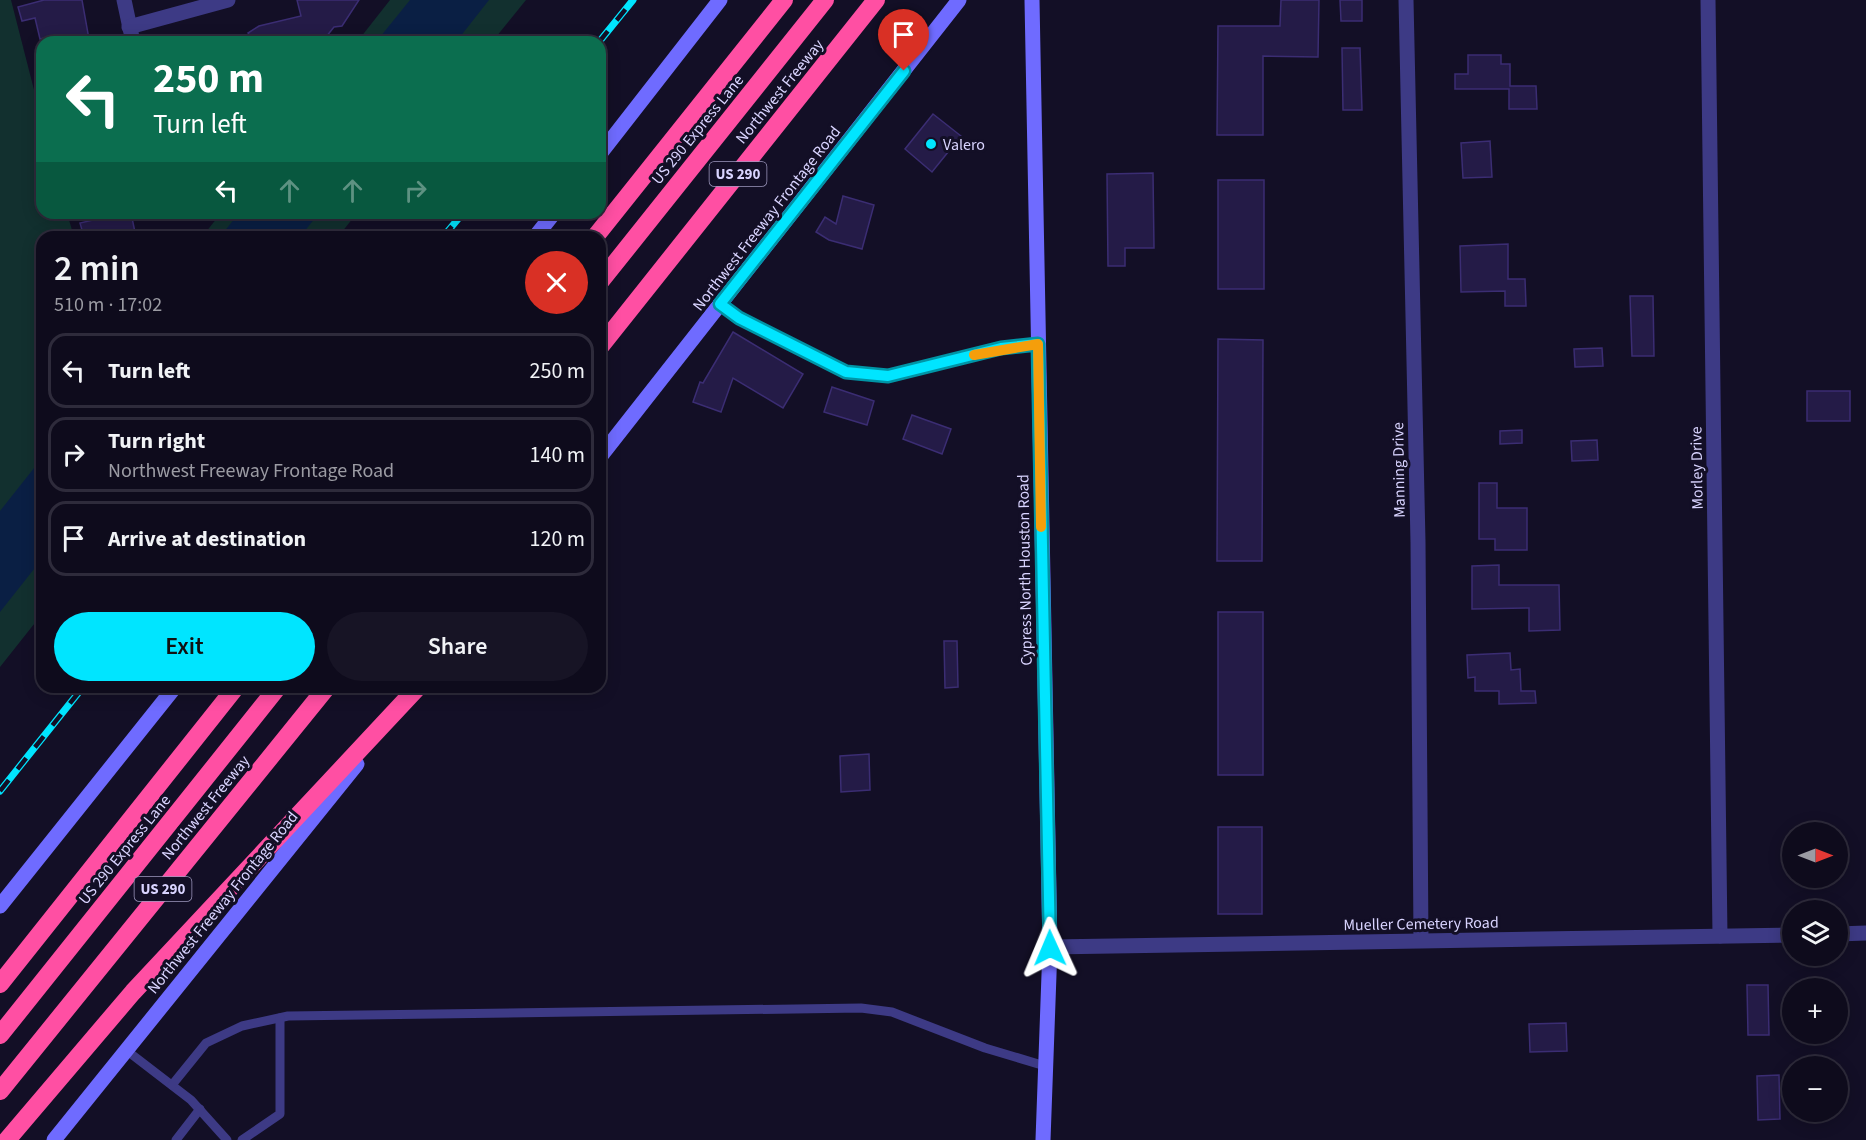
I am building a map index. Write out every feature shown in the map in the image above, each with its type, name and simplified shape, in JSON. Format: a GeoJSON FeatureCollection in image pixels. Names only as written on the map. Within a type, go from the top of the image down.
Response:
{"type":"FeatureCollection","features":[{"type":"Feature","properties":{"kind":"highway"},"geometry":{"type":"LineString","coordinates":[[600,231],[784,0]]}},
{"type":"Feature","properties":{"kind":"highway","name":"US 290 Express Lane"},"geometry":{"type":"LineString","coordinates":[[606,274],[825,0]]}},
{"type":"Feature","properties":{"kind":"highway","name":"Northwest Freeway"},"geometry":{"type":"LineString","coordinates":[[606,339],[876,0]]}},
{"type":"Feature","properties":{"kind":"highway"},"geometry":{"type":"LineString","coordinates":[[0,984],[231,693]]}},
{"type":"Feature","properties":{"kind":"highway","name":"US 290 Express Lane"},"geometry":{"type":"LineString","coordinates":[[0,1035],[273,693]]}},
{"type":"Feature","properties":{"kind":"highway","name":"Northwest Freeway"},"geometry":{"type":"LineString","coordinates":[[0,1091],[322,693]]}},
{"type":"Feature","properties":{"kind":"highway"},"geometry":{"type":"LineString","coordinates":[[7,1140],[133,992],[412,693]]}},
{"type":"Feature","properties":{"kind":"main road"},"geometry":{"type":"LineString","coordinates":[[606,146],[720,0]]}},
{"type":"Feature","properties":{"kind":"main road","name":"Northwest Freeway Frontage Road"},"geometry":{"type":"LineString","coordinates":[[606,449],[959,0]]}},
{"type":"Feature","properties":{"kind":"main road","name":"Cypress North Houston Road"},"geometry":{"type":"LineString","coordinates":[[1032,0],[1050,948],[1043,1140]]}},
{"type":"Feature","properties":{"kind":"main road"},"geometry":{"type":"LineString","coordinates":[[540,231],[549,219]]}},
{"type":"Feature","properties":{"kind":"main road"},"geometry":{"type":"LineString","coordinates":[[0,906],[170,693]]}},
{"type":"Feature","properties":{"kind":"main road","name":"Northwest Freeway Frontage Road"},"geometry":{"type":"LineString","coordinates":[[54,1140],[413,693]]}},
{"type":"Feature","properties":{"kind":"street"},"geometry":{"type":"LineString","coordinates":[[124,0],[131,35],[228,0]]}},
{"type":"Feature","properties":{"kind":"street","name":"Manning Drive"},"geometry":{"type":"LineString","coordinates":[[1406,0],[1418,531],[1421,940]]}},
{"type":"Feature","properties":{"kind":"street","name":"Morley Drive"},"geometry":{"type":"LineString","coordinates":[[1708,0],[1720,936]]}},
{"type":"Feature","properties":{"kind":"street"},"geometry":{"type":"LineString","coordinates":[[1848,934],[1866,933]]}},
{"type":"Feature","properties":{"kind":"street","name":"Mueller Cemetery Road"},"geometry":{"type":"LineString","coordinates":[[1050,948],[1782,935]]}},
{"type":"Feature","properties":{"kind":"lane"},"geometry":{"type":"LineString","coordinates":[[720,304],[739,318],[846,372],[888,376],[1001,348],[1038,344]]}},
{"type":"Feature","properties":{"kind":"lane"},"geometry":{"type":"LineString","coordinates":[[172,1085],[207,1043],[242,1026],[280,1018],[861,1008],[892,1012],[985,1048],[1045,1066]]}},
{"type":"Feature","properties":{"kind":"lane"},"geometry":{"type":"LineString","coordinates":[[242,1140],[280,1114],[280,1018]]}},
{"type":"Feature","properties":{"kind":"lane"},"geometry":{"type":"LineString","coordinates":[[126,1050],[200,1109],[227,1140]]}},
{"type":"Feature","properties":{"kind":"lane"},"geometry":{"type":"LineString","coordinates":[[176,1140],[200,1109]]}},
{"type":"Feature","properties":{"kind":"green space"},"geometry":{"type":"Polygon","coordinates":[[[0,0],[11,0],[36,98],[36,219],[69,219],[72,231],[36,231],[36,622],[0,667],[0,0]]]}},
{"type":"Feature","properties":{"kind":"green space"},"geometry":{"type":"Polygon","coordinates":[[[390,0],[526,0],[497,36],[362,36],[390,0]]]}},
{"type":"Feature","properties":{"kind":"green space"},"geometry":{"type":"Polygon","coordinates":[[[216,219],[352,219],[343,231],[207,231],[216,219]]]}},
{"type":"Feature","properties":{"kind":"water"},"geometry":{"type":"Polygon","coordinates":[[[410,0],[489,0],[461,36],[381,36],[410,0]]]}},
{"type":"Feature","properties":{"kind":"water"},"geometry":{"type":"Polygon","coordinates":[[[234,219],[314,219],[305,231],[225,231],[234,219]]]}},
{"type":"Feature","properties":{"kind":"water"},"geometry":{"type":"Polygon","coordinates":[[[36,466],[36,567],[0,612],[0,511],[36,466]]]}},
{"type":"Feature","properties":{"kind":"building"},"geometry":{"type":"Polygon","coordinates":[[[44,0],[82,0],[88,36],[39,36],[35,18],[22,21],[18,7],[44,0]]]}},
{"type":"Feature","properties":{"kind":"building"},"geometry":{"type":"Polygon","coordinates":[[[297,0],[359,0],[342,26],[334,27],[327,36],[250,36],[248,33],[259,26],[301,16],[297,0]]]}},
{"type":"Feature","properties":{"kind":"building"},"geometry":{"type":"Polygon","coordinates":[[[1281,0],[1319,0],[1318,57],[1263,56],[1263,135],[1217,135],[1218,26],[1280,26],[1281,0]]]}},
{"type":"Feature","properties":{"kind":"building"},"geometry":{"type":"Polygon","coordinates":[[[1340,0],[1362,0],[1362,21],[1341,21],[1340,0]]]}},
{"type":"Feature","properties":{"kind":"building"},"geometry":{"type":"Polygon","coordinates":[[[1342,48],[1360,48],[1362,110],[1343,110],[1342,48]]]}},
{"type":"Feature","properties":{"kind":"building"},"geometry":{"type":"Polygon","coordinates":[[[1468,55],[1501,55],[1501,64],[1510,64],[1510,86],[1536,86],[1537,109],[1509,109],[1509,89],[1455,89],[1455,74],[1468,74],[1468,55]]]}},
{"type":"Feature","properties":{"kind":"building"},"geometry":{"type":"Polygon","coordinates":[[[933,114],[961,136],[932,172],[905,149],[933,114]]]}},
{"type":"Feature","properties":{"kind":"building"},"geometry":{"type":"Polygon","coordinates":[[[1490,141],[1492,177],[1463,178],[1461,143],[1490,141]]]}},
{"type":"Feature","properties":{"kind":"building"},"geometry":{"type":"Polygon","coordinates":[[[1153,173],[1154,248],[1125,248],[1125,266],[1108,266],[1107,174],[1153,173]]]}},
{"type":"Feature","properties":{"kind":"building"},"geometry":{"type":"Polygon","coordinates":[[[1218,180],[1264,180],[1264,289],[1218,289],[1218,180]]]}},
{"type":"Feature","properties":{"kind":"building"},"geometry":{"type":"Polygon","coordinates":[[[843,196],[874,205],[862,249],[829,240],[816,232],[825,217],[836,224],[843,196]]]}},
{"type":"Feature","properties":{"kind":"building"},"geometry":{"type":"Polygon","coordinates":[[[97,219],[132,219],[135,231],[82,231],[80,223],[97,219]]]}},
{"type":"Feature","properties":{"kind":"building"},"geometry":{"type":"Polygon","coordinates":[[[1508,244],[1508,279],[1525,279],[1526,306],[1505,306],[1505,291],[1461,292],[1460,246],[1508,244]]]}},
{"type":"Feature","properties":{"kind":"building"},"geometry":{"type":"Polygon","coordinates":[[[1630,296],[1653,296],[1654,356],[1632,356],[1630,296]]]}},
{"type":"Feature","properties":{"kind":"building"},"geometry":{"type":"Polygon","coordinates":[[[733,332],[803,374],[783,408],[733,378],[721,412],[693,402],[700,382],[703,383],[733,332]]]}},
{"type":"Feature","properties":{"kind":"building"},"geometry":{"type":"Polygon","coordinates":[[[1218,339],[1263,340],[1262,561],[1217,561],[1218,339]]]}},
{"type":"Feature","properties":{"kind":"building"},"geometry":{"type":"Polygon","coordinates":[[[1602,348],[1603,366],[1575,367],[1574,349],[1602,348]]]}},
{"type":"Feature","properties":{"kind":"building"},"geometry":{"type":"Polygon","coordinates":[[[832,387],[874,401],[867,425],[824,412],[832,387]]]}},
{"type":"Feature","properties":{"kind":"building"},"geometry":{"type":"Polygon","coordinates":[[[1807,391],[1850,391],[1850,421],[1807,421],[1807,391]]]}},
{"type":"Feature","properties":{"kind":"building"},"geometry":{"type":"Polygon","coordinates":[[[912,415],[951,429],[942,454],[903,439],[912,415]]]}},
{"type":"Feature","properties":{"kind":"building"},"geometry":{"type":"Polygon","coordinates":[[[1522,430],[1522,443],[1500,444],[1500,431],[1522,430]]]}},
{"type":"Feature","properties":{"kind":"building"},"geometry":{"type":"Polygon","coordinates":[[[1597,440],[1598,460],[1572,461],[1571,441],[1597,440]]]}},
{"type":"Feature","properties":{"kind":"building"},"geometry":{"type":"Polygon","coordinates":[[[1479,483],[1497,483],[1497,508],[1527,508],[1527,550],[1495,550],[1495,539],[1479,539],[1479,483]]]}},
{"type":"Feature","properties":{"kind":"building"},"geometry":{"type":"Polygon","coordinates":[[[1499,565],[1499,585],[1559,585],[1560,630],[1529,631],[1529,608],[1472,609],[1472,566],[1499,565]]]}},
{"type":"Feature","properties":{"kind":"building"},"geometry":{"type":"Polygon","coordinates":[[[1218,612],[1263,612],[1263,775],[1218,775],[1218,612]]]}},
{"type":"Feature","properties":{"kind":"building"},"geometry":{"type":"Polygon","coordinates":[[[944,641],[957,641],[958,687],[945,688],[944,641]]]}},
{"type":"Feature","properties":{"kind":"building"},"geometry":{"type":"Polygon","coordinates":[[[1510,653],[1511,670],[1520,669],[1521,691],[1535,691],[1536,703],[1499,704],[1499,691],[1475,691],[1475,677],[1468,678],[1467,655],[1510,653]]]}},
{"type":"Feature","properties":{"kind":"building"},"geometry":{"type":"Polygon","coordinates":[[[869,754],[870,790],[841,792],[840,756],[869,754]]]}},
{"type":"Feature","properties":{"kind":"building"},"geometry":{"type":"Polygon","coordinates":[[[1218,827],[1262,827],[1262,914],[1218,914],[1218,827]]]}},
{"type":"Feature","properties":{"kind":"building"},"geometry":{"type":"Polygon","coordinates":[[[1747,985],[1768,985],[1769,1035],[1748,1035],[1747,985]]]}},
{"type":"Feature","properties":{"kind":"building"},"geometry":{"type":"Polygon","coordinates":[[[1566,1023],[1567,1051],[1530,1052],[1529,1024],[1566,1023]]]}},
{"type":"Feature","properties":{"kind":"building"},"geometry":{"type":"Polygon","coordinates":[[[1779,1075],[1780,1119],[1758,1120],[1757,1076],[1779,1075]]]}},
{"type":"Feature","properties":{"kind":"railway"},"geometry":{"type":"LineString","coordinates":[[604,36],[633,0]]}},
{"type":"Feature","properties":{"kind":"railway"},"geometry":{"type":"LineString","coordinates":[[448,231],[458,219]]}},
{"type":"Feature","properties":{"kind":"railway"},"geometry":{"type":"LineString","coordinates":[[0,791],[78,693]]}},
{"type":"Feature","properties":{"kind":"slow traffic"},"geometry":{"type":"LineString","coordinates":[[974,355],[1001,348],[1038,344],[1041,527]]}},
{"type":"Feature","properties":{"kind":"place","name":"Valero"},"geometry":{"type":"Point","coordinates":[931,144]}},
{"type":"Feature","properties":{"kind":"route"},"geometry":{"type":"LineString","coordinates":[[904,71],[720,304],[739,318],[846,372],[888,376],[1001,348],[1038,344],[1050,948]]}}]}
